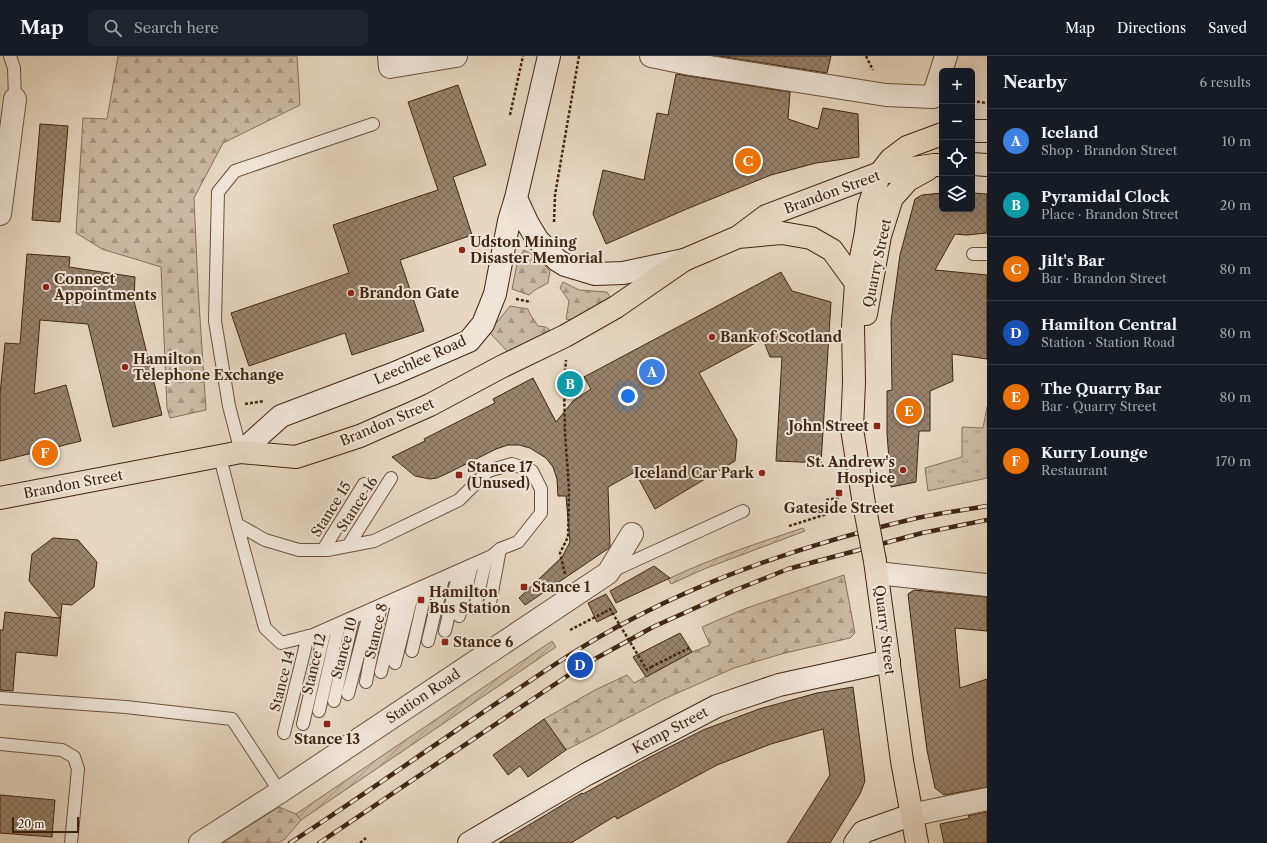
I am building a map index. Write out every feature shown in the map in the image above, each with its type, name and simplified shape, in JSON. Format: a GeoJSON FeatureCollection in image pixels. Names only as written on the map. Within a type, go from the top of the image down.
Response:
{"type":"FeatureCollection","features":[{"type":"Feature","properties":{"kind":"main road"},"geometry":{"type":"LineString","coordinates":[[975,131],[987,131]]}},
{"type":"Feature","properties":{"kind":"main road"},"geometry":{"type":"LineString","coordinates":[[880,173],[891,159],[907,147],[939,135]]}},
{"type":"Feature","properties":{"kind":"main road"},"geometry":{"type":"LineString","coordinates":[[975,164],[987,166]]}},
{"type":"Feature","properties":{"kind":"main road","name":"Brandon Street"},"geometry":{"type":"LineString","coordinates":[[0,498],[231,455],[296,457],[360,436],[430,405],[501,367],[565,336],[616,307],[684,260],[738,237],[766,216],[880,173],[938,165]]}},
{"type":"Feature","properties":{"kind":"main road","name":"Quarry Street"},"geometry":{"type":"LineString","coordinates":[[854,382],[880,236],[892,198],[908,180],[938,165]]}},
{"type":"Feature","properties":{"kind":"main road","name":"Quarry Street"},"geometry":{"type":"LineString","coordinates":[[880,173],[869,206],[866,232],[856,283],[853,326],[854,382],[852,429],[863,500],[876,567],[902,761],[911,815]]}},
{"type":"Feature","properties":{"kind":"main road","name":"Brandon Street"},"geometry":{"type":"LineString","coordinates":[[738,237],[782,233],[811,238],[832,250],[856,283]]}},
{"type":"Feature","properties":{"kind":"main road"},"geometry":{"type":"LineString","coordinates":[[911,815],[917,843]]}},
{"type":"Feature","properties":{"kind":"street"},"geometry":{"type":"LineString","coordinates":[[390,62],[456,56]]}},
{"type":"Feature","properties":{"kind":"street","name":"Leechlee Road"},"geometry":{"type":"LineString","coordinates":[[231,455],[281,416],[395,373],[469,341],[483,324],[495,294],[509,221],[516,198],[549,56]]}},
{"type":"Feature","properties":{"kind":"street"},"geometry":{"type":"LineString","coordinates":[[651,56],[690,64],[793,78],[886,95],[933,97],[946,56]]}},
{"type":"Feature","properties":{"kind":"street"},"geometry":{"type":"LineString","coordinates":[[0,214],[16,99]]}},
{"type":"Feature","properties":{"kind":"street"},"geometry":{"type":"LineString","coordinates":[[516,198],[537,239],[557,260],[565,266],[595,274],[623,273],[684,260]]}},
{"type":"Feature","properties":{"kind":"street","name":"Station Road"},"geometry":{"type":"LineString","coordinates":[[200,843],[280,792],[608,573],[632,534]]}},
{"type":"Feature","properties":{"kind":"street"},"geometry":{"type":"LineString","coordinates":[[876,567],[987,585]]}},
{"type":"Feature","properties":{"kind":"street","name":"Kemp Street"},"geometry":{"type":"LineString","coordinates":[[469,843],[587,774],[717,706],[779,685],[889,662]]}},
{"type":"Feature","properties":{"kind":"street"},"geometry":{"type":"LineString","coordinates":[[855,843],[863,832],[911,815],[987,799]]}},
{"type":"Feature","properties":{"kind":"lane"},"geometry":{"type":"LineString","coordinates":[[10,56],[14,68],[16,99]]}},
{"type":"Feature","properties":{"kind":"lane"},"geometry":{"type":"LineString","coordinates":[[237,524],[265,540],[299,550],[323,550],[374,541],[459,500],[488,471],[512,464],[532,471],[541,489],[541,513],[518,542],[500,549],[486,559],[325,630],[313,635],[281,643],[266,628],[237,524],[231,455],[229,406],[215,321],[218,192],[235,171],[373,124]]}},
{"type":"Feature","properties":{"kind":"lane"},"geometry":{"type":"LineString","coordinates":[[973,254],[987,254]]}},
{"type":"Feature","properties":{"kind":"lane","name":"Stance 16"},"geometry":{"type":"LineString","coordinates":[[348,546],[391,478]]}},
{"type":"Feature","properties":{"kind":"lane","name":"Stance 15"},"geometry":{"type":"LineString","coordinates":[[323,550],[364,484]]}},
{"type":"Feature","properties":{"kind":"lane"},"geometry":{"type":"LineString","coordinates":[[608,573],[743,511]]}},
{"type":"Feature","properties":{"kind":"lane"},"geometry":{"type":"LineString","coordinates":[[490,603],[500,549]]}},
{"type":"Feature","properties":{"kind":"lane"},"geometry":{"type":"LineString","coordinates":[[476,608],[486,559]]}},
{"type":"Feature","properties":{"kind":"lane"},"geometry":{"type":"LineString","coordinates":[[459,616],[472,565]]}},
{"type":"Feature","properties":{"kind":"lane"},"geometry":{"type":"LineString","coordinates":[[445,631],[459,571]]}},
{"type":"Feature","properties":{"kind":"lane"},"geometry":{"type":"LineString","coordinates":[[428,641],[443,578]]}},
{"type":"Feature","properties":{"kind":"lane"},"geometry":{"type":"LineString","coordinates":[[412,651],[427,585]]}},
{"type":"Feature","properties":{"kind":"lane"},"geometry":{"type":"LineString","coordinates":[[395,663],[413,591]]}},
{"type":"Feature","properties":{"kind":"lane","name":"Stance 8"},"geometry":{"type":"LineString","coordinates":[[381,672],[399,597]]}},
{"type":"Feature","properties":{"kind":"lane"},"geometry":{"type":"LineString","coordinates":[[366,682],[376,608]]}},
{"type":"Feature","properties":{"kind":"lane","name":"Stance 10"},"geometry":{"type":"LineString","coordinates":[[348,694],[376,608]]}},
{"type":"Feature","properties":{"kind":"lane"},"geometry":{"type":"LineString","coordinates":[[334,701],[353,618]]}},
{"type":"Feature","properties":{"kind":"lane","name":"Stance 12"},"geometry":{"type":"LineString","coordinates":[[319,711],[339,624]]}},
{"type":"Feature","properties":{"kind":"lane"},"geometry":{"type":"LineString","coordinates":[[303,724],[325,630]]}},
{"type":"Feature","properties":{"kind":"lane","name":"Stance 14"},"geometry":{"type":"LineString","coordinates":[[284,733],[308,636]]}},
{"type":"Feature","properties":{"kind":"lane"},"geometry":{"type":"LineString","coordinates":[[0,698],[108,705],[232,720],[280,792]]}},
{"type":"Feature","properties":{"kind":"lane"},"geometry":{"type":"LineString","coordinates":[[0,744],[62,750],[74,757],[78,770],[71,843]]}},
{"type":"Feature","properties":{"kind":"path"},"geometry":{"type":"LineString","coordinates":[[510,118],[523,56]]}},
{"type":"Feature","properties":{"kind":"path"},"geometry":{"type":"LineString","coordinates":[[558,228],[553,221],[555,195],[579,56]]}},
{"type":"Feature","properties":{"kind":"path"},"geometry":{"type":"LineString","coordinates":[[975,101],[987,103]]}},
{"type":"Feature","properties":{"kind":"path"},"geometry":{"type":"LineString","coordinates":[[565,336],[566,363],[564,384],[565,433],[569,489],[568,537],[560,553],[571,598]]}},
{"type":"Feature","properties":{"kind":"path"},"geometry":{"type":"LineString","coordinates":[[229,406],[271,400]]}},
{"type":"Feature","properties":{"kind":"path"},"geometry":{"type":"LineString","coordinates":[[789,526],[827,514],[825,500],[863,500]]}},
{"type":"Feature","properties":{"kind":"path"},"geometry":{"type":"LineString","coordinates":[[570,630],[610,609],[647,670],[689,648]]}},
{"type":"Feature","properties":{"kind":"path"},"geometry":{"type":"LineString","coordinates":[[360,843],[366,838]]}},
{"type":"Feature","properties":{"kind":"green space"},"geometry":{"type":"Polygon","coordinates":[[[118,56],[297,56],[300,105],[223,143],[194,198],[206,410],[170,418],[167,408],[161,267],[102,249],[76,233],[83,118],[107,119],[118,56]]]}},
{"type":"Feature","properties":{"kind":"green space"},"geometry":{"type":"Polygon","coordinates":[[[524,250],[539,259],[550,271],[548,283],[529,295],[512,289],[518,259],[524,250]]]}},
{"type":"Feature","properties":{"kind":"green space"},"geometry":{"type":"Polygon","coordinates":[[[563,282],[579,290],[607,292],[611,298],[571,320],[566,319],[569,301],[560,288],[563,282]]]}},
{"type":"Feature","properties":{"kind":"green space"},"geometry":{"type":"Polygon","coordinates":[[[510,306],[528,309],[538,326],[546,327],[550,330],[508,352],[489,332],[510,306]]]}},
{"type":"Feature","properties":{"kind":"green space"},"geometry":{"type":"Polygon","coordinates":[[[987,407],[987,478],[928,491],[925,468],[962,457],[962,427],[983,428],[987,407]]]}},
{"type":"Feature","properties":{"kind":"green space"},"geometry":{"type":"Polygon","coordinates":[[[803,528],[805,531],[704,569],[671,584],[668,579],[752,545],[803,528]]]}},
{"type":"Feature","properties":{"kind":"green space"},"geometry":{"type":"Polygon","coordinates":[[[844,575],[855,633],[850,638],[785,653],[734,668],[664,699],[566,750],[544,719],[595,690],[627,675],[634,683],[692,652],[710,645],[702,627],[744,609],[844,575]]]}},
{"type":"Feature","properties":{"kind":"green space"},"geometry":{"type":"Polygon","coordinates":[[[552,641],[556,647],[301,820],[296,814],[552,641]]]}},
{"type":"Feature","properties":{"kind":"green space"},"geometry":{"type":"Polygon","coordinates":[[[279,807],[296,814],[301,820],[285,839],[278,843],[222,843],[279,807]]]}},
{"type":"Feature","properties":{"kind":"building"},"geometry":{"type":"Polygon","coordinates":[[[719,56],[831,56],[827,73],[719,56]]]}},
{"type":"Feature","properties":{"kind":"building"},"geometry":{"type":"Polygon","coordinates":[[[676,74],[790,92],[788,119],[818,129],[823,108],[858,114],[859,157],[816,163],[771,175],[606,244],[593,214],[603,170],[644,180],[657,113],[668,115],[676,74]]]}},
{"type":"Feature","properties":{"kind":"building","name":"Brandon Gate"},"geometry":{"type":"Polygon","coordinates":[[[458,85],[486,165],[453,177],[472,235],[400,260],[424,331],[352,355],[345,333],[249,366],[231,313],[349,273],[333,225],[438,190],[408,102],[458,85]]]}},
{"type":"Feature","properties":{"kind":"building"},"geometry":{"type":"Polygon","coordinates":[[[40,124],[68,126],[60,222],[32,220],[40,124]]]}},
{"type":"Feature","properties":{"kind":"building"},"geometry":{"type":"Polygon","coordinates":[[[939,193],[939,212],[975,212],[975,193],[987,194],[987,233],[966,235],[955,234],[935,270],[987,275],[987,359],[952,354],[953,381],[930,391],[930,431],[919,431],[916,482],[891,487],[887,433],[887,391],[892,390],[891,321],[900,255],[915,199],[922,195],[939,193]]]}},
{"type":"Feature","properties":{"kind":"building"},"geometry":{"type":"Polygon","coordinates":[[[27,254],[70,257],[69,267],[135,277],[134,301],[162,415],[113,427],[88,324],[40,320],[34,394],[66,385],[81,441],[0,461],[0,394],[5,343],[20,344],[27,254]]]}},
{"type":"Feature","properties":{"kind":"building"},"geometry":{"type":"Polygon","coordinates":[[[781,272],[792,291],[831,302],[821,463],[776,461],[782,357],[770,357],[763,339],[699,373],[737,440],[735,461],[655,509],[635,472],[608,487],[609,548],[525,605],[519,598],[562,557],[570,542],[566,496],[558,496],[557,479],[553,467],[546,458],[530,448],[519,445],[508,445],[496,449],[437,478],[430,479],[415,476],[392,457],[495,403],[493,399],[533,378],[556,422],[573,401],[591,389],[584,377],[781,272]]]}},
{"type":"Feature","properties":{"kind":"building"},"geometry":{"type":"Polygon","coordinates":[[[53,538],[78,540],[97,562],[94,587],[72,605],[62,604],[57,656],[16,652],[13,691],[0,690],[0,630],[3,630],[5,612],[60,618],[29,581],[32,554],[53,538]]]}},
{"type":"Feature","properties":{"kind":"building"},"geometry":{"type":"Polygon","coordinates":[[[654,566],[670,578],[616,603],[610,591],[654,566]]]}},
{"type":"Feature","properties":{"kind":"building"},"geometry":{"type":"Polygon","coordinates":[[[914,590],[987,597],[987,631],[955,628],[960,688],[987,679],[987,787],[944,795],[935,788],[927,750],[908,594],[914,590]]]}},
{"type":"Feature","properties":{"kind":"building"},"geometry":{"type":"Polygon","coordinates":[[[606,594],[617,612],[597,622],[588,603],[606,594]]]}},
{"type":"Feature","properties":{"kind":"building"},"geometry":{"type":"Polygon","coordinates":[[[680,633],[692,652],[646,677],[633,657],[680,633]]]}},
{"type":"Feature","properties":{"kind":"building"},"geometry":{"type":"Polygon","coordinates":[[[853,687],[865,781],[860,794],[830,843],[787,843],[830,775],[823,729],[771,744],[717,765],[617,819],[615,816],[571,843],[499,843],[582,793],[583,794],[703,730],[759,709],[817,693],[853,687]]]}},
{"type":"Feature","properties":{"kind":"building"},"geometry":{"type":"Polygon","coordinates":[[[544,719],[566,750],[528,777],[520,766],[508,775],[493,755],[544,719]]]}},
{"type":"Feature","properties":{"kind":"building"},"geometry":{"type":"Polygon","coordinates":[[[0,795],[55,800],[52,837],[0,833],[0,795]]]}},
{"type":"Feature","properties":{"kind":"building"},"geometry":{"type":"Polygon","coordinates":[[[987,812],[987,843],[944,843],[940,824],[970,818],[968,816],[987,812]]]}},
{"type":"Feature","properties":{"kind":"railway"},"geometry":{"type":"LineString","coordinates":[[290,843],[569,655],[616,627],[666,602],[735,572],[807,548],[917,518],[987,506]]}},
{"type":"Feature","properties":{"kind":"railway"},"geometry":{"type":"LineString","coordinates":[[319,843],[582,666],[653,627],[733,591],[788,569],[922,533],[987,520]]}},
{"type":"Feature","properties":{"kind":"place","name":"Jilt's Bar"},"geometry":{"type":"Point","coordinates":[748,161]}},
{"type":"Feature","properties":{"kind":"place","name":"Udston Mining Disaster Memorial"},"geometry":{"type":"Point","coordinates":[462,250]}},
{"type":"Feature","properties":{"kind":"place","name":"Connect Appointments"},"geometry":{"type":"Point","coordinates":[46,287]}},
{"type":"Feature","properties":{"kind":"place","name":"Brandon Gate"},"geometry":{"type":"Point","coordinates":[351,293]}},
{"type":"Feature","properties":{"kind":"place","name":"Bank of Scotland"},"geometry":{"type":"Point","coordinates":[712,337]}},
{"type":"Feature","properties":{"kind":"place","name":"Hamilton Telephone Exchange"},"geometry":{"type":"Point","coordinates":[125,367]}},
{"type":"Feature","properties":{"kind":"place","name":"Iceland"},"geometry":{"type":"Point","coordinates":[652,372]}},
{"type":"Feature","properties":{"kind":"place","name":"Pyramidal Clock"},"geometry":{"type":"Point","coordinates":[570,384]}},
{"type":"Feature","properties":{"kind":"place","name":"The Quarry Bar"},"geometry":{"type":"Point","coordinates":[909,411]}},
{"type":"Feature","properties":{"kind":"place","name":"John Street"},"geometry":{"type":"Point","coordinates":[877,426]}},
{"type":"Feature","properties":{"kind":"place","name":"Kurry Lounge"},"geometry":{"type":"Point","coordinates":[45,453]}},
{"type":"Feature","properties":{"kind":"place","name":"St. Andrew's Hospice"},"geometry":{"type":"Point","coordinates":[903,470]}},
{"type":"Feature","properties":{"kind":"place","name":"Iceland Car Park"},"geometry":{"type":"Point","coordinates":[762,473]}},
{"type":"Feature","properties":{"kind":"place","name":"Stance 17 (Unused)"},"geometry":{"type":"Point","coordinates":[459,475]}},
{"type":"Feature","properties":{"kind":"place","name":"Gateside Street"},"geometry":{"type":"Point","coordinates":[839,493]}},
{"type":"Feature","properties":{"kind":"place","name":"Stance 1"},"geometry":{"type":"Point","coordinates":[524,587]}},
{"type":"Feature","properties":{"kind":"place","name":"Hamilton Bus Station"},"geometry":{"type":"Point","coordinates":[421,600]}},
{"type":"Feature","properties":{"kind":"place","name":"Stance 6"},"geometry":{"type":"Point","coordinates":[445,642]}},
{"type":"Feature","properties":{"kind":"place","name":"Hamilton Central"},"geometry":{"type":"Point","coordinates":[580,665]}},
{"type":"Feature","properties":{"kind":"place","name":"Stance 13"},"geometry":{"type":"Point","coordinates":[327,724]}}]}
